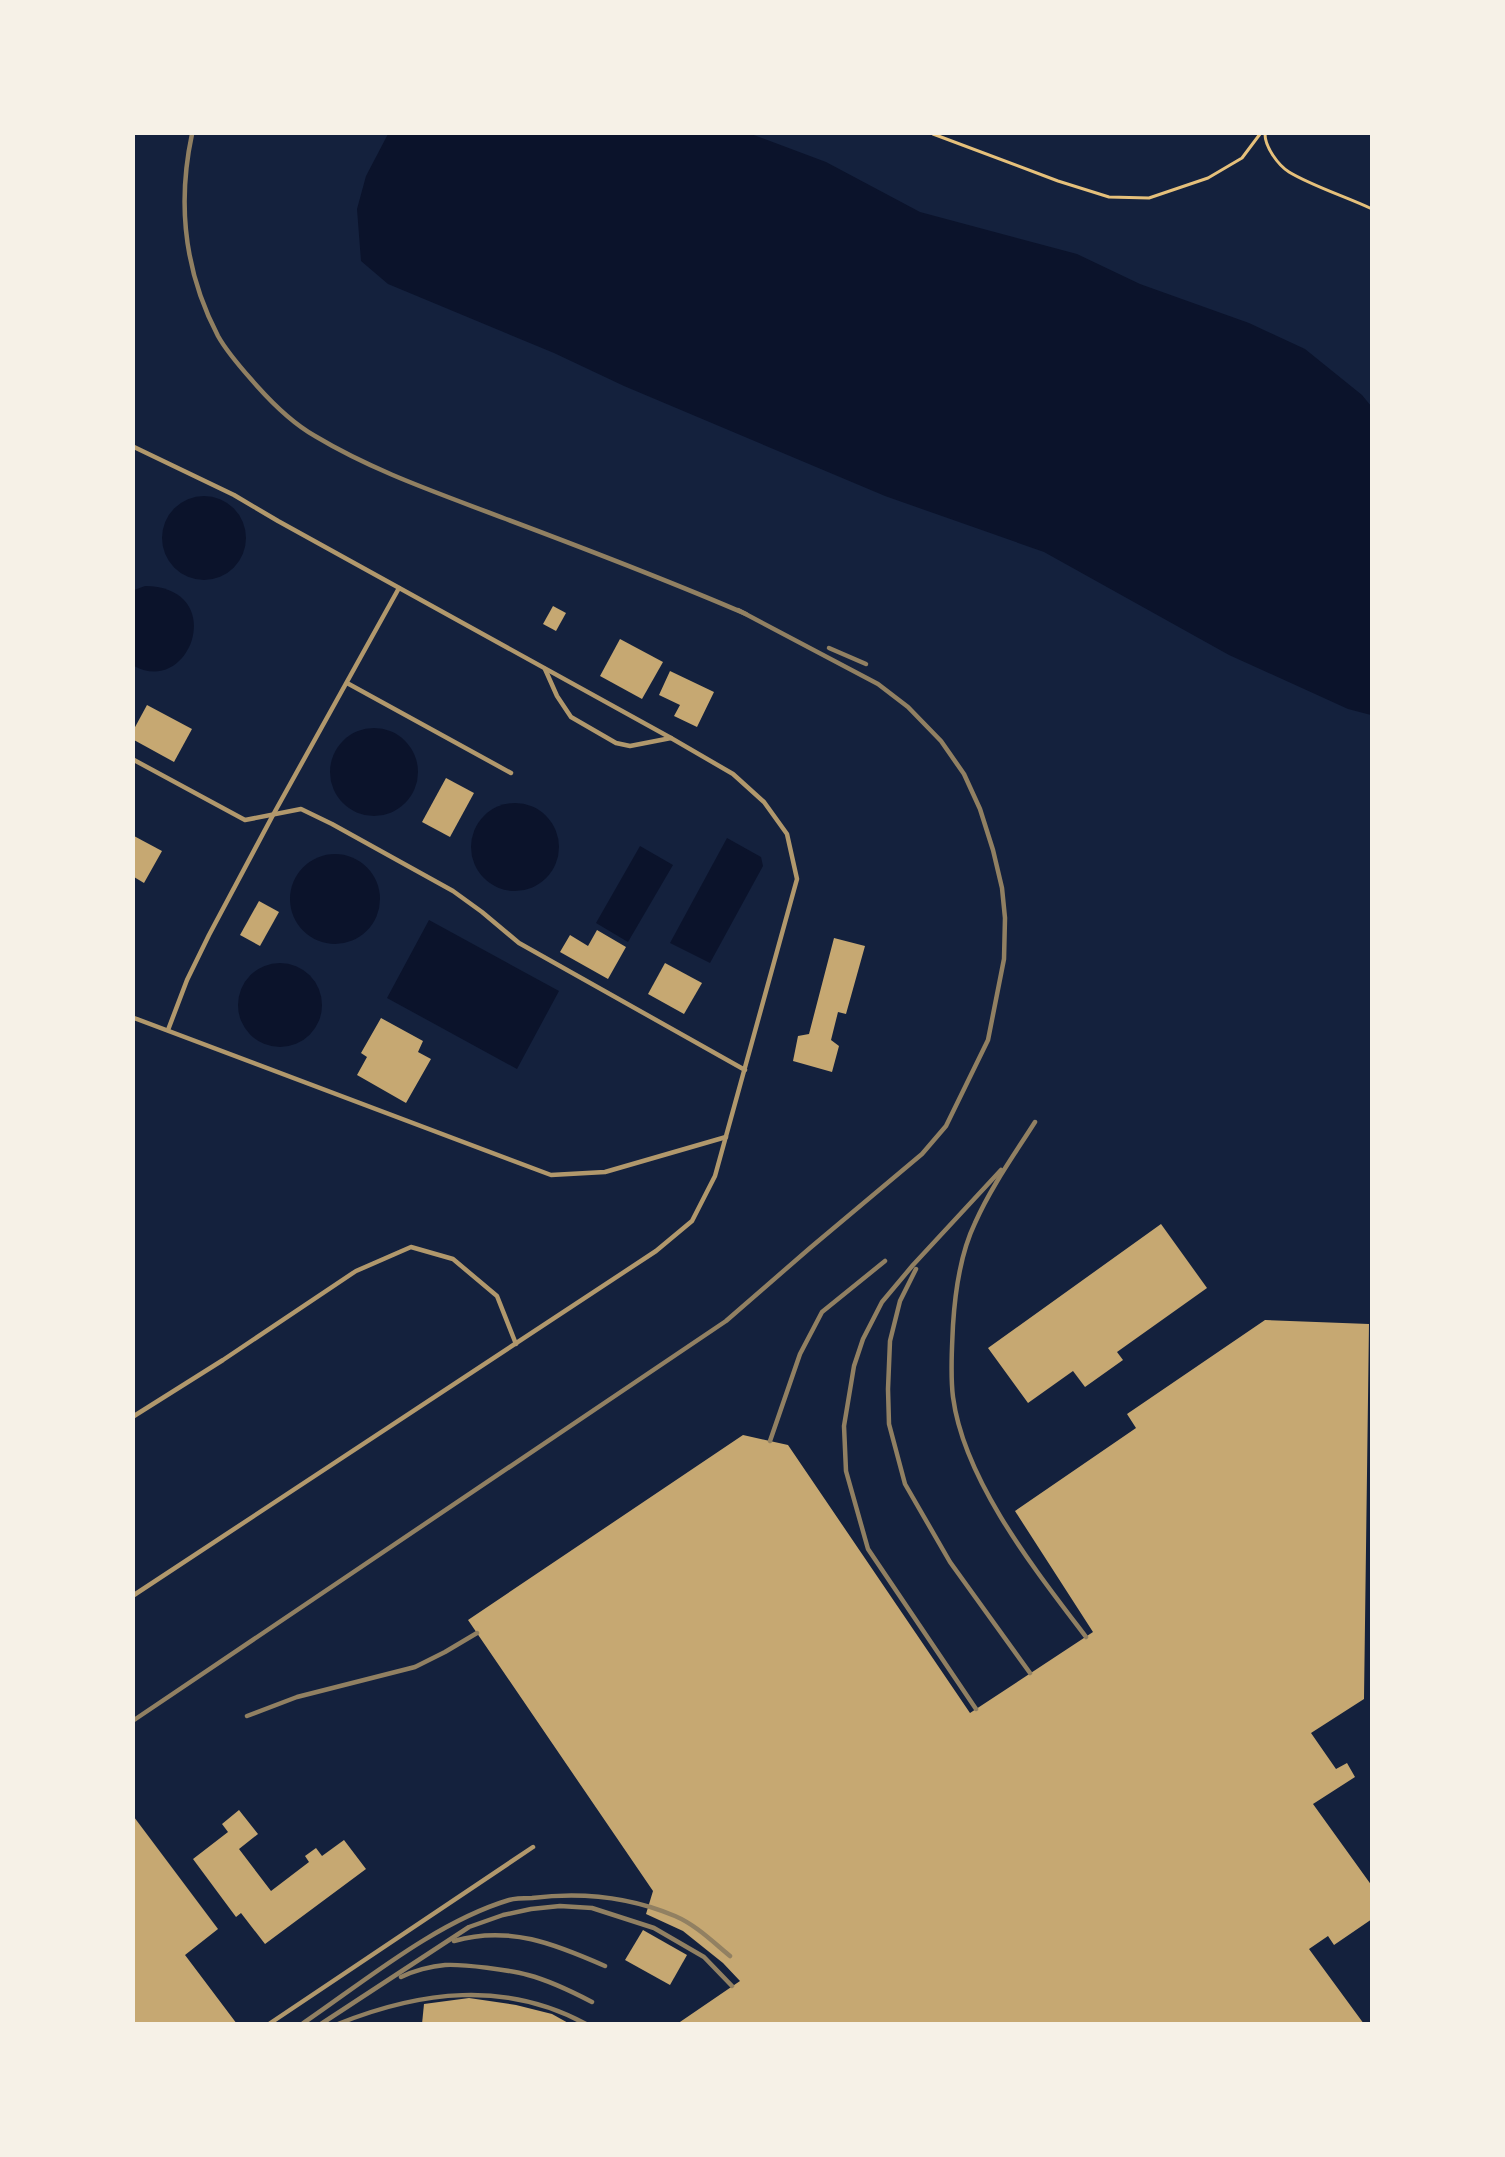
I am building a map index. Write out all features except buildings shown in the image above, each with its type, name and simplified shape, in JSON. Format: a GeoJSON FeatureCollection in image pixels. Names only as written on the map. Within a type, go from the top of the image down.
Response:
{"type":"FeatureCollection","features":[{"type":"Feature","properties":{"kind":"lane"},"geometry":{"type":"LineString","coordinates":[[134,447],[234,495],[733,774],[764,802],[787,834],[797,879],[715,1176],[692,1221],[656,1251],[134,1595]]}},
{"type":"Feature","properties":{"kind":"lane"},"geometry":{"type":"LineString","coordinates":[[168,1030],[187,980],[273,815],[399,588]]}},
{"type":"Feature","properties":{"kind":"lane"},"geometry":{"type":"LineString","coordinates":[[545,668],[557,696],[571,717],[616,744],[630,746],[671,738]]}},
{"type":"Feature","properties":{"kind":"lane"},"geometry":{"type":"LineString","coordinates":[[347,683],[511,773]]}},
{"type":"Feature","properties":{"kind":"lane"},"geometry":{"type":"LineString","coordinates":[[134,760],[245,820],[301,809],[332,824],[453,891],[519,943],[745,1070]]}},
{"type":"Feature","properties":{"kind":"lane"},"geometry":{"type":"LineString","coordinates":[[134,1018],[506,1160],[551,1175],[605,1172],[726,1137]]}},
{"type":"Feature","properties":{"kind":"lane"},"geometry":{"type":"LineString","coordinates":[[134,1416],[356,1271],[411,1246],[453,1259],[497,1296],[516,1344]]}},
{"type":"Feature","properties":{"kind":"lane"},"geometry":{"type":"LineString","coordinates":[[269,2024],[533,1847]]}},
{"type":"Feature","properties":{"kind":"path"},"geometry":{"type":"LineString","coordinates":[[933,134],[1058,182],[1109,196],[1149,198],[1208,178],[1242,158],[1263,134],[1274,156],[1288,171],[1371,208]]}},
{"type":"Feature","properties":{"kind":"water"},"geometry":{"type":"Polygon","coordinates":[[[388,134],[751,134],[826,162],[920,212],[1077,254],[1140,284],[1249,323],[1305,349],[1362,395],[1371,406],[1371,715],[1348,709],[1229,655],[1044,552],[885,496],[388,284],[361,261],[357,209],[366,176],[388,134]]]}},
{"type":"Feature","properties":{"kind":"water"},"geometry":{"type":"Polygon","coordinates":[[[204,496],[220,499],[234,508],[243,522],[246,538],[243,554],[234,568],[220,577],[204,580],[188,577],[174,568],[165,554],[162,538],[165,522],[174,508],[188,499],[204,496]]]}},
{"type":"Feature","properties":{"kind":"water"},"geometry":{"type":"Polygon","coordinates":[[[145,586],[171,591],[187,603],[193,620],[192,638],[185,655],[172,667],[154,672],[134,666],[134,590],[145,586]]]}},
{"type":"Feature","properties":{"kind":"water"},"geometry":{"type":"Polygon","coordinates":[[[374,728],[391,732],[405,741],[414,755],[418,772],[414,789],[405,803],[391,812],[374,816],[357,812],[343,803],[334,789],[330,772],[334,755],[343,741],[357,732],[374,728]]]}},
{"type":"Feature","properties":{"kind":"water"},"geometry":{"type":"Polygon","coordinates":[[[515,803],[532,807],[546,816],[555,830],[559,847],[555,864],[546,878],[532,887],[515,891],[498,887],[484,878],[475,864],[471,847],[475,830],[484,816],[498,807],[515,803]]]}},
{"type":"Feature","properties":{"kind":"water"},"geometry":{"type":"Polygon","coordinates":[[[727,838],[761,857],[763,866],[710,963],[670,943],[727,838]]]}},
{"type":"Feature","properties":{"kind":"water"},"geometry":{"type":"Polygon","coordinates":[[[640,846],[673,865],[628,942],[596,923],[640,846]]]}},
{"type":"Feature","properties":{"kind":"water"},"geometry":{"type":"Polygon","coordinates":[[[335,854],[352,857],[367,867],[377,882],[380,899],[377,916],[367,931],[352,941],[335,944],[318,941],[303,931],[293,916],[290,899],[293,882],[303,867],[318,857],[335,854]]]}},
{"type":"Feature","properties":{"kind":"water"},"geometry":{"type":"Polygon","coordinates":[[[429,920],[559,991],[517,1069],[387,998],[429,920]]]}},
{"type":"Feature","properties":{"kind":"water"},"geometry":{"type":"Polygon","coordinates":[[[272,963],[288,963],[304,970],[315,981],[322,997],[319,1021],[310,1035],[288,1047],[272,1047],[256,1040],[245,1029],[238,1013],[238,997],[245,981],[256,970],[272,963]]]}},
{"type":"Feature","properties":{"kind":"railway"},"geometry":{"type":"LineString","coordinates":[[192,134],[187,160],[185,212],[187,237],[197,287],[226,349],[257,386],[284,413],[315,436],[361,461],[746,614]]}},
{"type":"Feature","properties":{"kind":"railway"},"geometry":{"type":"LineString","coordinates":[[134,1720],[726,1321],[922,1154],[946,1126],[988,1040],[1004,959],[1005,918],[1002,888],[980,809],[964,774],[941,741],[908,707],[878,684],[738,610]]}},
{"type":"Feature","properties":{"kind":"railway"},"geometry":{"type":"LineString","coordinates":[[829,648],[866,664]]}},
{"type":"Feature","properties":{"kind":"railway"},"geometry":{"type":"LineString","coordinates":[[1035,1122],[1003,1171],[970,1234],[957,1286],[952,1388],[960,1429],[971,1461],[987,1492],[1025,1554],[1086,1637]]}},
{"type":"Feature","properties":{"kind":"railway"},"geometry":{"type":"LineString","coordinates":[[976,1709],[868,1549],[846,1471],[844,1426],[854,1366],[863,1339],[882,1302],[1001,1170]]}},
{"type":"Feature","properties":{"kind":"railway"},"geometry":{"type":"LineString","coordinates":[[770,1441],[800,1354],[822,1312],[885,1261]]}},
{"type":"Feature","properties":{"kind":"railway"},"geometry":{"type":"LineString","coordinates":[[916,1269],[900,1301],[890,1341],[889,1424],[905,1484],[950,1562],[1030,1673]]}},
{"type":"Feature","properties":{"kind":"railway"},"geometry":{"type":"LineString","coordinates":[[247,1716],[297,1697],[415,1667],[477,1633]]}},
{"type":"Feature","properties":{"kind":"railway"},"geometry":{"type":"LineString","coordinates":[[302,2024],[428,1938],[482,1910],[514,1899],[586,1896],[640,1904],[675,1916],[690,1924],[730,1956]]}},
{"type":"Feature","properties":{"kind":"railway"},"geometry":{"type":"LineString","coordinates":[[321,2024],[469,1927],[503,1915],[560,1906],[592,1908],[654,1928],[704,1957],[732,1986]]}},
{"type":"Feature","properties":{"kind":"railway"},"geometry":{"type":"LineString","coordinates":[[454,1941],[494,1935],[513,1936],[550,1944],[605,1966]]}},
{"type":"Feature","properties":{"kind":"railway"},"geometry":{"type":"LineString","coordinates":[[401,1977],[422,1969],[440,1966],[487,1968],[536,1977],[592,2002]]}},
{"type":"Feature","properties":{"kind":"railway"},"geometry":{"type":"LineString","coordinates":[[338,2024],[400,2004],[462,1995],[494,1996],[525,2001],[555,2010],[586,2024]]}}]}
